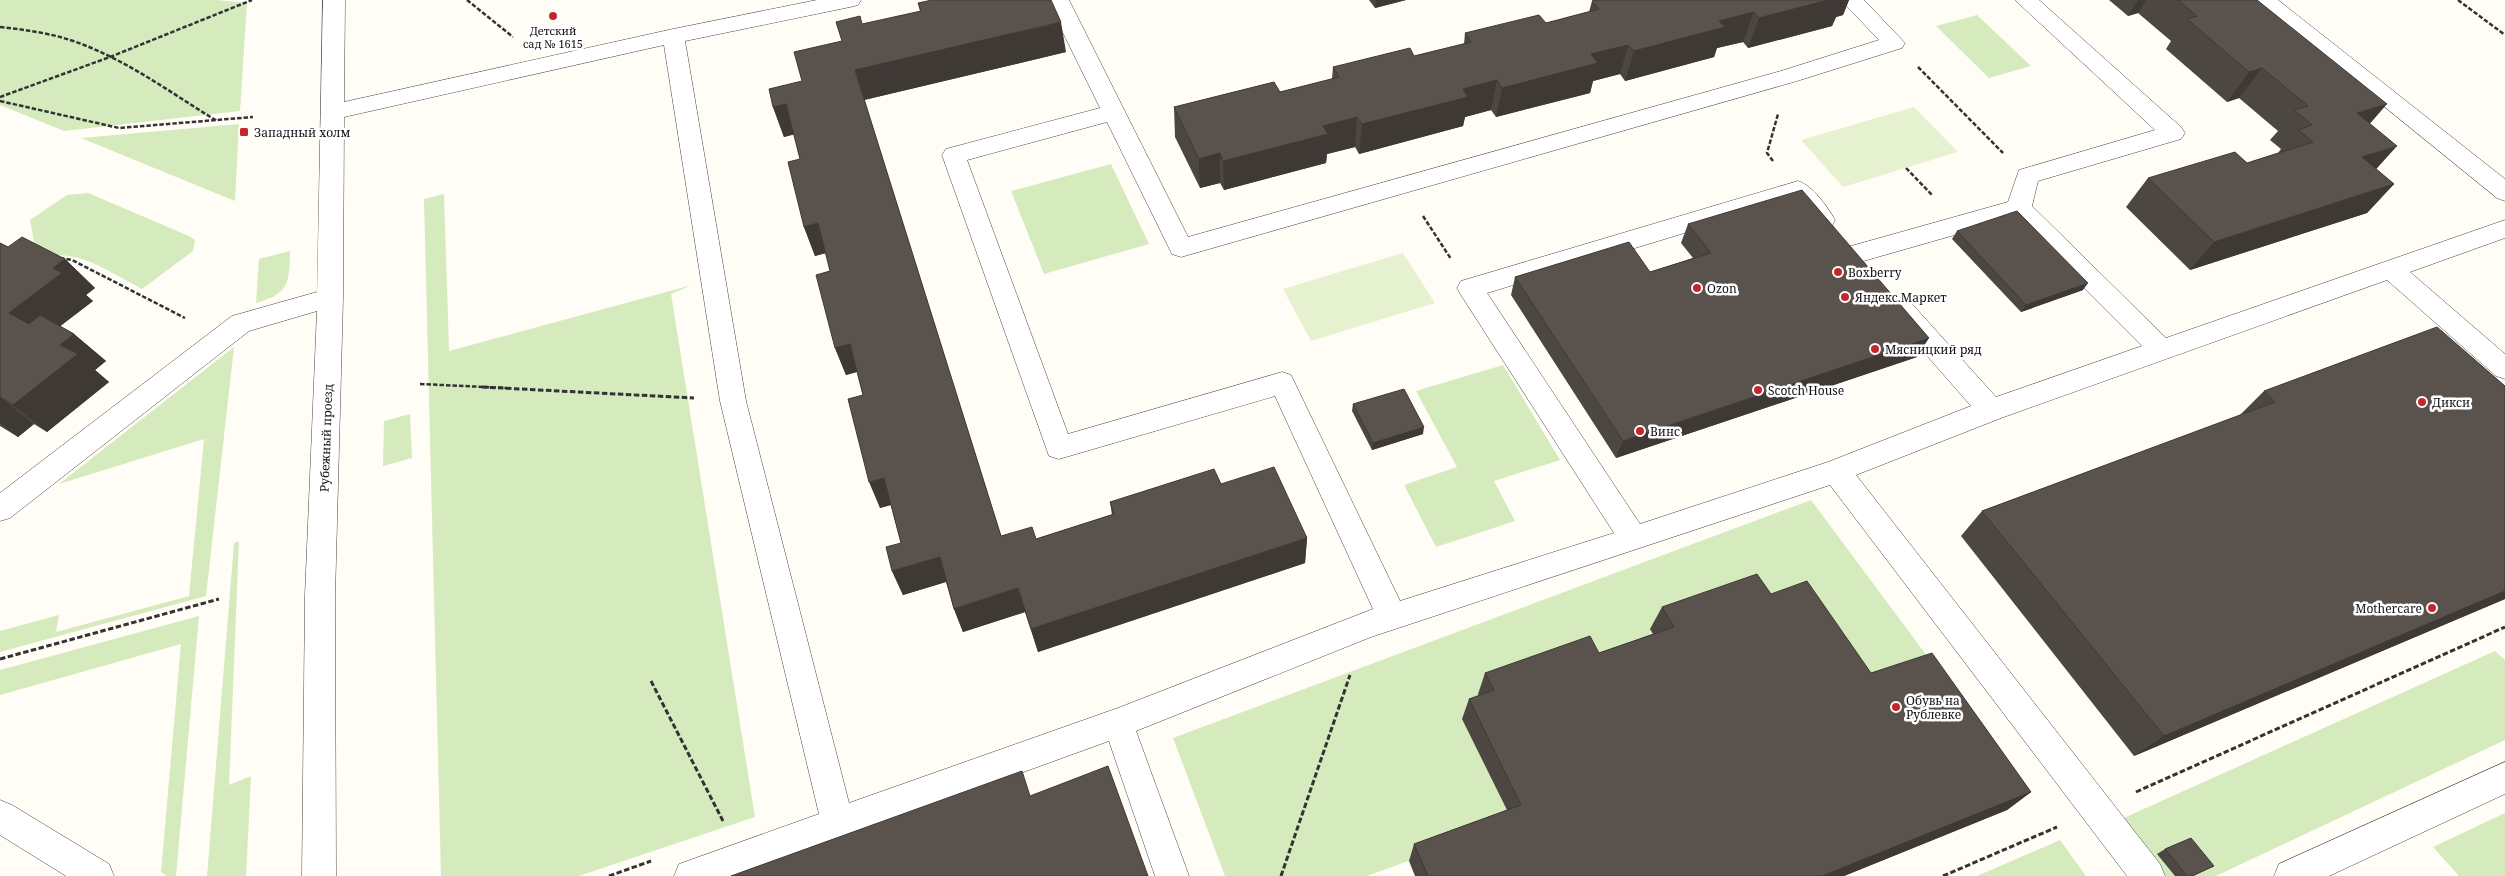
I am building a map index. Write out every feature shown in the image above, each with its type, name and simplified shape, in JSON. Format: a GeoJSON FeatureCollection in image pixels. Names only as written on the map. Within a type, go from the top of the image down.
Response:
{"type":"FeatureCollection","features":[{"type":"Feature","properties":{"kind":"street"},"geometry":{"type":"LineString","coordinates":[[333,112],[673,36],[850,0]]}},
{"type":"Feature","properties":{"kind":"street"},"geometry":{"type":"LineString","coordinates":[[1058,0],[1181,248],[1789,76],[1894,43],[1852,0]]}},
{"type":"Feature","properties":{"kind":"street"},"geometry":{"type":"LineString","coordinates":[[2019,208],[2027,176],[2173,133],[2026,0]]}},
{"type":"Feature","properties":{"kind":"street"},"geometry":{"type":"LineString","coordinates":[[2264,0],[2505,192]]}},
{"type":"Feature","properties":{"kind":"street","name":"Рубежный проезд"},"geometry":{"type":"LineString","coordinates":[[319,876],[320,596],[330,298],[333,112],[331,5]]}},
{"type":"Feature","properties":{"kind":"street"},"geometry":{"type":"LineString","coordinates":[[673,36],[733,400],[837,822]]}},
{"type":"Feature","properties":{"kind":"street"},"geometry":{"type":"LineString","coordinates":[[1114,112],[954,155],[1059,448],[1282,383],[1380,621]]}},
{"type":"Feature","properties":{"kind":"street"},"geometry":{"type":"LineString","coordinates":[[2479,171],[2505,163]]}},
{"type":"Feature","properties":{"kind":"street"},"geometry":{"type":"LineString","coordinates":[[1634,539],[1470,288],[1798,190],[1853,255],[1991,410]]}},
{"type":"Feature","properties":{"kind":"street"},"geometry":{"type":"LineString","coordinates":[[1853,255],[2019,208]]}},
{"type":"Feature","properties":{"kind":"street"},"geometry":{"type":"LineString","coordinates":[[2019,208],[2161,350]]}},
{"type":"Feature","properties":{"kind":"street"},"geometry":{"type":"LineString","coordinates":[[691,876],[1118,722],[1380,621],[1836,471],[1991,410],[2505,229]]}},
{"type":"Feature","properties":{"kind":"street"},"geometry":{"type":"LineString","coordinates":[[2390,269],[2505,369]]}},
{"type":"Feature","properties":{"kind":"street"},"geometry":{"type":"LineString","coordinates":[[0,510],[241,323],[330,298]]}},
{"type":"Feature","properties":{"kind":"street"},"geometry":{"type":"LineString","coordinates":[[1836,471],[2148,876]]}},
{"type":"Feature","properties":{"kind":"street"},"geometry":{"type":"LineString","coordinates":[[1118,722],[1172,876]]}},
{"type":"Feature","properties":{"kind":"street"},"geometry":{"type":"LineString","coordinates":[[2291,876],[2505,778]]}},
{"type":"Feature","properties":{"kind":"street"},"geometry":{"type":"LineString","coordinates":[[0,816],[97,876]]}},
{"type":"Feature","properties":{"kind":"path"},"geometry":{"type":"LineString","coordinates":[[0,97],[110,57],[252,0]]}},
{"type":"Feature","properties":{"kind":"path"},"geometry":{"type":"LineString","coordinates":[[467,0],[516,40]]}},
{"type":"Feature","properties":{"kind":"path"},"geometry":{"type":"LineString","coordinates":[[2458,0],[2505,35]]}},
{"type":"Feature","properties":{"kind":"path"},"geometry":{"type":"LineString","coordinates":[[0,27],[30,30],[76,42],[110,57],[218,121]]}},
{"type":"Feature","properties":{"kind":"path"},"geometry":{"type":"LineString","coordinates":[[1894,43],[2027,176]]}},
{"type":"Feature","properties":{"kind":"path"},"geometry":{"type":"LineString","coordinates":[[1789,76],[1767,154],[1798,190]]}},
{"type":"Feature","properties":{"kind":"path"},"geometry":{"type":"LineString","coordinates":[[0,101],[118,128],[253,117]]}},
{"type":"Feature","properties":{"kind":"path"},"geometry":{"type":"LineString","coordinates":[[1403,185],[1470,288]]}},
{"type":"Feature","properties":{"kind":"path"},"geometry":{"type":"LineString","coordinates":[[50,258],[72,260],[192,322]]}},
{"type":"Feature","properties":{"kind":"path"},"geometry":{"type":"LineString","coordinates":[[420,384],[733,400]]}},
{"type":"Feature","properties":{"kind":"path"},"geometry":{"type":"LineString","coordinates":[[0,659],[219,599]]}},
{"type":"Feature","properties":{"kind":"path"},"geometry":{"type":"LineString","coordinates":[[1281,876],[1380,621]]}},
{"type":"Feature","properties":{"kind":"path"},"geometry":{"type":"LineString","coordinates":[[1943,876],[2097,810],[2505,627]]}},
{"type":"Feature","properties":{"kind":"path"},"geometry":{"type":"LineString","coordinates":[[651,681],[742,857]]}},
{"type":"Feature","properties":{"kind":"green space"},"geometry":{"type":"Polygon","coordinates":[[[0,0],[217,0],[247,3],[240,111],[64,131],[0,105],[0,0]]]}},
{"type":"Feature","properties":{"kind":"green space"},"geometry":{"type":"Polygon","coordinates":[[[1977,15],[2031,66],[1989,78],[1936,26],[1977,15]]]}},
{"type":"Feature","properties":{"kind":"green space"},"geometry":{"type":"Polygon","coordinates":[[[1914,107],[1958,152],[1843,187],[1801,140],[1914,107]]]}},
{"type":"Feature","properties":{"kind":"green space"},"geometry":{"type":"Polygon","coordinates":[[[239,124],[235,201],[81,138],[239,124]]]}},
{"type":"Feature","properties":{"kind":"green space"},"geometry":{"type":"Polygon","coordinates":[[[1111,164],[1149,244],[1044,274],[1011,191],[1111,164]]]}},
{"type":"Feature","properties":{"kind":"green space"},"geometry":{"type":"Polygon","coordinates":[[[88,193],[189,236],[195,240],[193,251],[142,289],[105,269],[79,258],[51,255],[37,258],[30,220],[67,195],[88,193]]]}},
{"type":"Feature","properties":{"kind":"green space"},"geometry":{"type":"Polygon","coordinates":[[[444,194],[449,351],[692,285],[671,294],[755,817],[579,876],[441,876],[424,199],[444,194]]]}},
{"type":"Feature","properties":{"kind":"green space"},"geometry":{"type":"Polygon","coordinates":[[[290,251],[288,279],[285,285],[276,295],[256,303],[259,259],[290,251]]]}},
{"type":"Feature","properties":{"kind":"green space"},"geometry":{"type":"Polygon","coordinates":[[[1403,253],[1435,303],[1311,341],[1283,289],[1403,253]]]}},
{"type":"Feature","properties":{"kind":"green space"},"geometry":{"type":"Polygon","coordinates":[[[234,347],[206,596],[0,652],[0,631],[59,615],[56,632],[189,596],[204,439],[59,484],[234,347]]]}},
{"type":"Feature","properties":{"kind":"green space"},"geometry":{"type":"Polygon","coordinates":[[[1503,365],[1560,460],[1494,481],[1515,521],[1436,547],[1404,485],[1457,467],[1416,391],[1503,365]]]}},
{"type":"Feature","properties":{"kind":"green space"},"geometry":{"type":"Polygon","coordinates":[[[410,414],[412,458],[383,466],[384,421],[410,414]]]}},
{"type":"Feature","properties":{"kind":"green space"},"geometry":{"type":"Polygon","coordinates":[[[1811,500],[1933,664],[1853,693],[1651,629],[1662,648],[1487,710],[1513,823],[1367,876],[1225,876],[1173,738],[1811,500]]]}},
{"type":"Feature","properties":{"kind":"green space"},"geometry":{"type":"Polygon","coordinates":[[[239,541],[229,785],[251,776],[246,876],[207,876],[234,543],[239,541]]]}},
{"type":"Feature","properties":{"kind":"green space"},"geometry":{"type":"Polygon","coordinates":[[[199,616],[176,876],[166,876],[161,872],[181,644],[0,695],[0,670],[199,616]]]}},
{"type":"Feature","properties":{"kind":"green space"},"geometry":{"type":"Polygon","coordinates":[[[2495,651],[2505,660],[2505,740],[2216,876],[2159,876],[2117,821],[2495,651]]]}},
{"type":"Feature","properties":{"kind":"green space"},"geometry":{"type":"Polygon","coordinates":[[[2505,813],[2505,876],[2459,876],[2433,847],[2505,813]]]}},
{"type":"Feature","properties":{"kind":"green space"},"geometry":{"type":"Polygon","coordinates":[[[2060,840],[2086,876],[1977,876],[2060,840]]]}},
{"type":"Feature","properties":{"kind":"building"},"geometry":{"type":"Polygon","coordinates":[[[932,0],[1051,0],[1061,22],[855,70],[1001,536],[1032,527],[1036,539],[1114,514],[1110,502],[1214,469],[1221,484],[1274,467],[1307,538],[1031,629],[1018,588],[954,609],[940,557],[892,571],[886,547],[901,543],[884,478],[869,482],[848,399],[863,395],[850,344],[835,348],[816,275],[830,271],[818,223],[804,227],[788,162],[800,159],[786,104],[773,107],[769,89],[802,81],[794,52],[842,41],[836,22],[860,16],[862,24],[921,11],[918,3],[932,0]]]}},
{"type":"Feature","properties":{"kind":"building"},"geometry":{"type":"Polygon","coordinates":[[[1828,0],[1759,18],[1754,12],[1719,21],[1725,27],[1634,51],[1628,45],[1591,54],[1598,63],[1502,88],[1497,80],[1463,89],[1468,97],[1362,124],[1357,117],[1323,126],[1328,134],[1223,161],[1220,153],[1199,159],[1174,107],[1274,82],[1280,92],[1339,77],[1333,67],[1410,48],[1414,56],[1471,42],[1465,33],[1539,15],[1546,23],[1599,9],[1592,1],[1828,0]]]}},
{"type":"Feature","properties":{"kind":"building"},"geometry":{"type":"Polygon","coordinates":[[[2178,0],[2257,0],[2387,104],[2357,113],[2397,146],[2362,157],[2394,184],[2214,242],[2148,178],[2235,152],[2247,163],[2313,142],[2298,130],[2312,125],[2294,110],[2308,106],[2262,68],[2249,72],[2187,19],[2197,16],[2178,0]]]}},
{"type":"Feature","properties":{"kind":"building"},"geometry":{"type":"Polygon","coordinates":[[[1802,190],[1929,338],[1623,441],[1515,277],[1629,242],[1650,272],[1711,253],[1688,224],[1802,190]]]}},
{"type":"Feature","properties":{"kind":"building"},"geometry":{"type":"Polygon","coordinates":[[[2017,211],[2088,283],[2026,305],[1957,231],[2017,211]]]}},
{"type":"Feature","properties":{"kind":"building"},"geometry":{"type":"Polygon","coordinates":[[[22,237],[65,259],[53,268],[62,273],[9,313],[29,324],[40,315],[74,334],[60,345],[78,354],[13,405],[0,397],[0,243],[8,247],[22,237]]]}},
{"type":"Feature","properties":{"kind":"building"},"geometry":{"type":"Polygon","coordinates":[[[2437,327],[2505,386],[2505,591],[2164,736],[1982,511],[2275,402],[2264,391],[2437,327]]]}},
{"type":"Feature","properties":{"kind":"building"},"geometry":{"type":"Polygon","coordinates":[[[1404,389],[1424,427],[1373,443],[1353,404],[1404,389]]]}},
{"type":"Feature","properties":{"kind":"building"},"geometry":{"type":"Polygon","coordinates":[[[1757,574],[1771,594],[1807,581],[1871,673],[1932,653],[2031,792],[1822,876],[1428,876],[1414,844],[1521,805],[1469,699],[1494,690],[1485,673],[1590,636],[1599,653],[1674,627],[1662,607],[1757,574]]]}},
{"type":"Feature","properties":{"kind":"building"},"geometry":{"type":"Polygon","coordinates":[[[1108,766],[1148,876],[731,876],[1022,771],[1030,796],[1108,766]]]}},
{"type":"Feature","properties":{"kind":"building"},"geometry":{"type":"Polygon","coordinates":[[[2191,838],[2214,866],[2192,876],[2187,876],[2165,849],[2191,838]]]}},
{"type":"Feature","properties":{"kind":"place","name":"Детский сад № 1615"},"geometry":{"type":"Point","coordinates":[553,16]}},
{"type":"Feature","properties":{"kind":"place","name":"Западный холм"},"geometry":{"type":"Point","coordinates":[244,132]}},
{"type":"Feature","properties":{"kind":"place","name":"Boxberry"},"geometry":{"type":"Point","coordinates":[1838,272]}},
{"type":"Feature","properties":{"kind":"place","name":"Ozon"},"geometry":{"type":"Point","coordinates":[1697,288]}},
{"type":"Feature","properties":{"kind":"place","name":"Яндекс.Маркет"},"geometry":{"type":"Point","coordinates":[1845,297]}},
{"type":"Feature","properties":{"kind":"place","name":"Мясницкий ряд"},"geometry":{"type":"Point","coordinates":[1875,349]}},
{"type":"Feature","properties":{"kind":"place","name":"Scotch House"},"geometry":{"type":"Point","coordinates":[1758,390]}},
{"type":"Feature","properties":{"kind":"place","name":"Дикси"},"geometry":{"type":"Point","coordinates":[2422,402]}},
{"type":"Feature","properties":{"kind":"place","name":"Винс"},"geometry":{"type":"Point","coordinates":[1640,431]}},
{"type":"Feature","properties":{"kind":"place","name":"Mothercare"},"geometry":{"type":"Point","coordinates":[2432,608]}},
{"type":"Feature","properties":{"kind":"place","name":"Обувь на Рублевке"},"geometry":{"type":"Point","coordinates":[1896,707]}}]}
